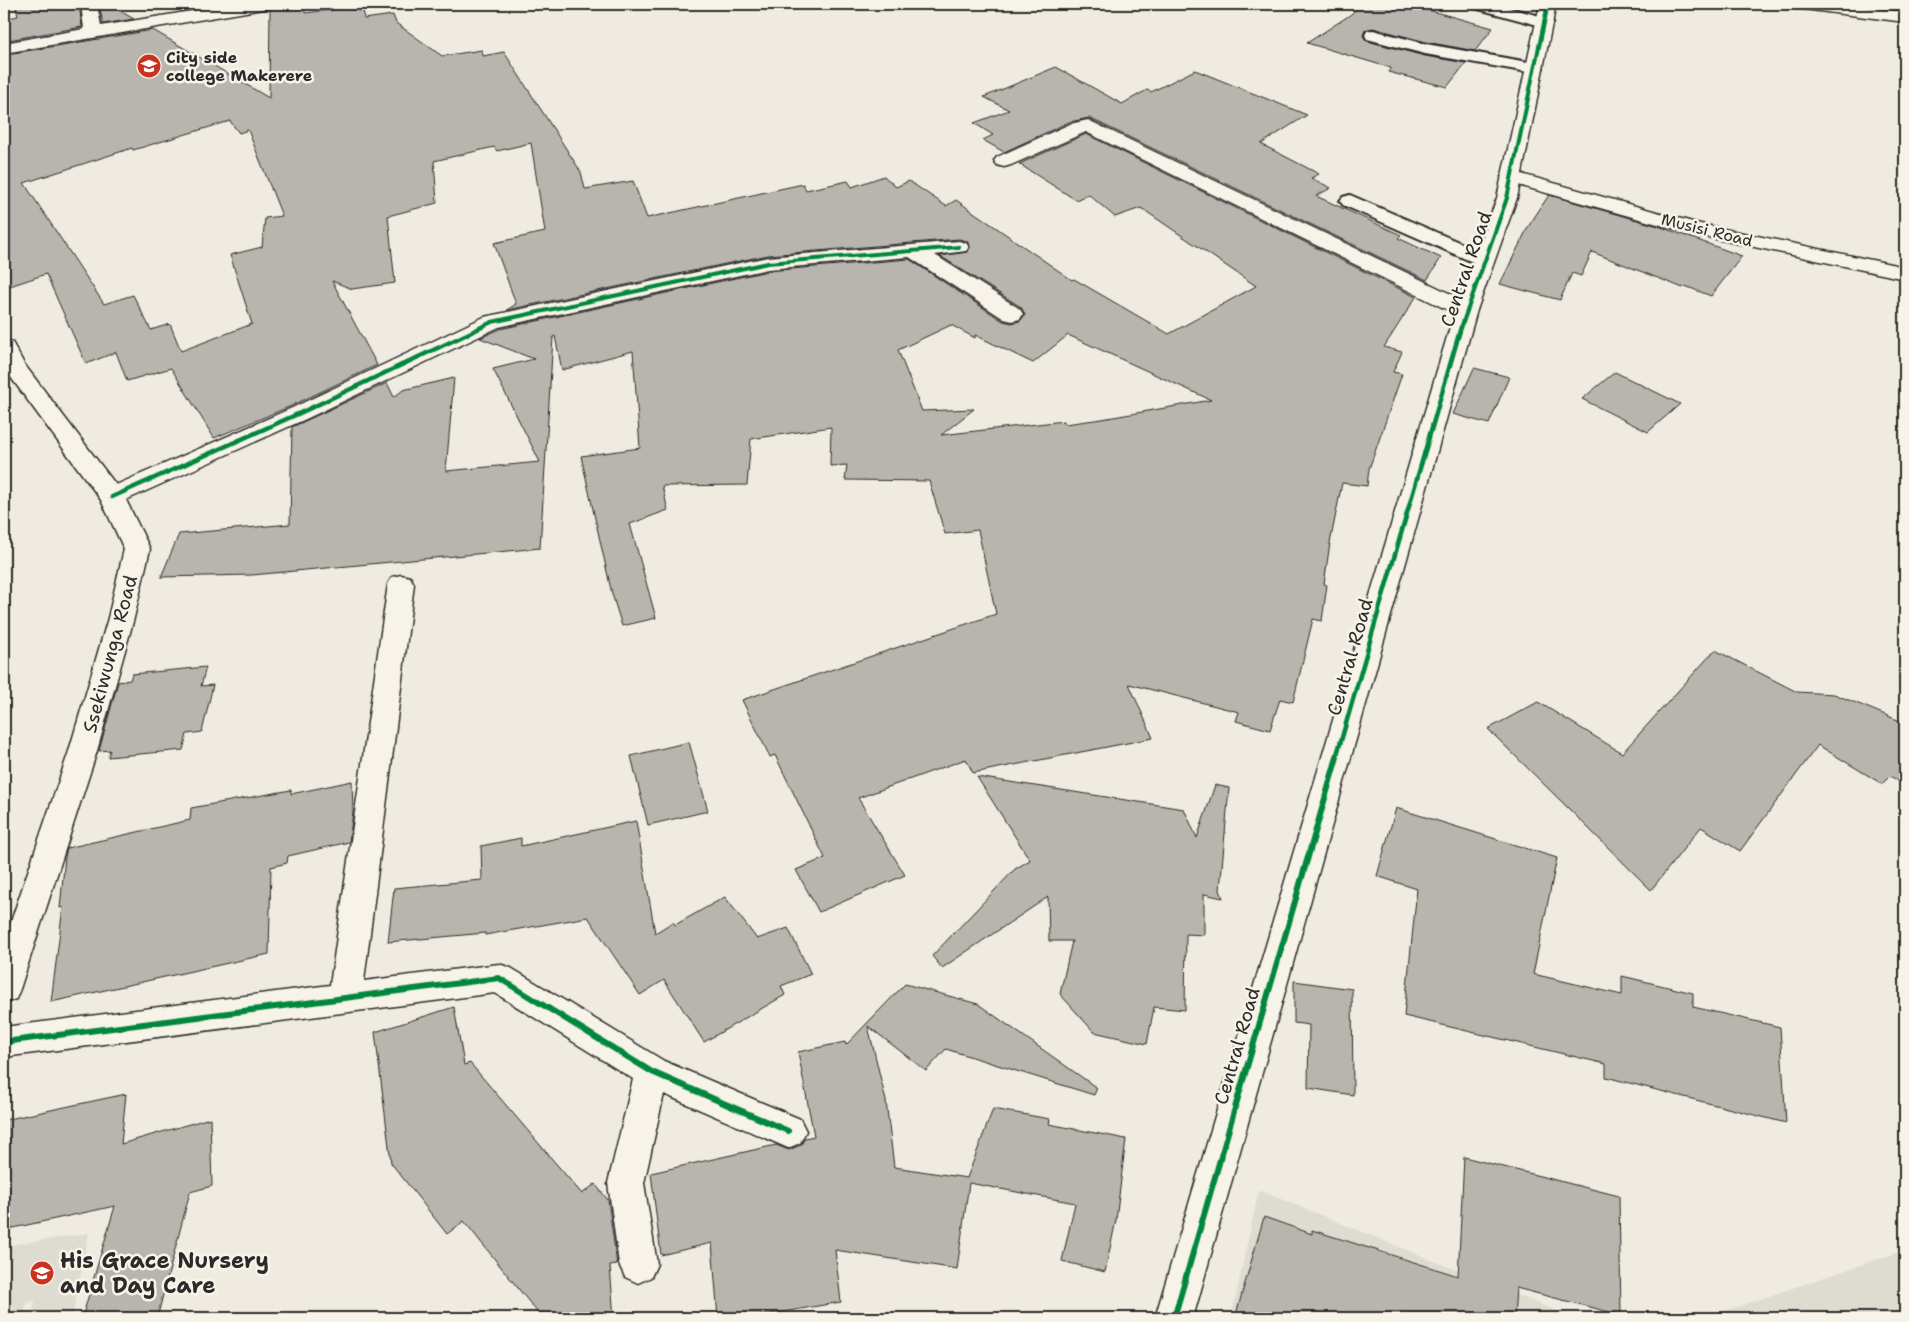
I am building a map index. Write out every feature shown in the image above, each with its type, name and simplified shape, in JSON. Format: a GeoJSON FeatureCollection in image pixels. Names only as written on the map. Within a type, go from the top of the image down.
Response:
{"type":"FeatureCollection","features":[{"type":"Feature","properties":{"kind":"street"},"geometry":{"type":"LineString","coordinates":[[89,4],[92,33]]}},
{"type":"Feature","properties":{"kind":"street"},"geometry":{"type":"LineString","coordinates":[[4,48],[263,4]]}},
{"type":"Feature","properties":{"kind":"street"},"geometry":{"type":"LineString","coordinates":[[1803,4],[1905,17]]}},
{"type":"Feature","properties":{"kind":"street","name":"Central Road"},"geometry":{"type":"LineString","coordinates":[[1174,1318],[1466,310],[1507,198],[1546,13]]}},
{"type":"Feature","properties":{"kind":"street"},"geometry":{"type":"LineString","coordinates":[[1004,161],[1077,128],[1088,126],[1466,310]]}},
{"type":"Feature","properties":{"kind":"street","name":"Musisi Road"},"geometry":{"type":"LineString","coordinates":[[1511,177],[1693,228],[1905,273]]}},
{"type":"Feature","properties":{"kind":"street"},"geometry":{"type":"LineString","coordinates":[[112,497],[300,413],[492,322],[768,263],[959,247]]}},
{"type":"Feature","properties":{"kind":"street"},"geometry":{"type":"LineString","coordinates":[[912,250],[1012,314]]}},
{"type":"Feature","properties":{"kind":"street","name":"Ssekiwunga Road"},"geometry":{"type":"LineString","coordinates":[[4,347],[14,366],[112,497],[137,549],[83,751],[4,989]]}},
{"type":"Feature","properties":{"kind":"street"},"geometry":{"type":"LineString","coordinates":[[345,998],[402,584]]}},
{"type":"Feature","properties":{"kind":"street"},"geometry":{"type":"LineString","coordinates":[[4,1042],[499,978],[652,1072],[788,1130]]}},
{"type":"Feature","properties":{"kind":"street"},"geometry":{"type":"LineString","coordinates":[[638,1264],[626,1183],[652,1072]]}},
{"type":"Feature","properties":{"kind":"lane"},"geometry":{"type":"LineString","coordinates":[[1477,4],[1546,13]]}},
{"type":"Feature","properties":{"kind":"lane"},"geometry":{"type":"LineString","coordinates":[[1373,35],[1425,49],[1534,68]]}},
{"type":"Feature","properties":{"kind":"lane"},"geometry":{"type":"LineString","coordinates":[[1350,201],[1484,260]]}},
{"type":"Feature","properties":{"kind":"shaded area"},"geometry":{"type":"Polygon","coordinates":[[[1259,1190],[1574,1318],[1231,1318],[1259,1190]]]}},
{"type":"Feature","properties":{"kind":"shaded area","name":"His Grace Nursery and Day Care"},"geometry":{"type":"Polygon","coordinates":[[[89,1233],[72,1318],[32,1318],[35,1301],[27,1303],[23,1318],[4,1318],[4,1246],[89,1233]]]}},
{"type":"Feature","properties":{"kind":"shaded area"},"geometry":{"type":"Polygon","coordinates":[[[1905,1250],[1905,1318],[1704,1318],[1905,1250]]]}},
{"type":"Feature","properties":{"kind":"building"},"geometry":{"type":"Polygon","coordinates":[[[15,4],[79,4],[82,27],[8,40],[8,18],[18,16],[15,4]]]}},
{"type":"Feature","properties":{"kind":"building"},"geometry":{"type":"Polygon","coordinates":[[[99,4],[108,4],[134,19],[103,24],[99,4]]]}},
{"type":"Feature","properties":{"kind":"building"},"geometry":{"type":"Polygon","coordinates":[[[273,4],[304,4],[305,13],[363,6],[364,19],[393,15],[396,23],[442,56],[482,50],[483,56],[504,52],[581,172],[585,189],[633,181],[647,218],[803,184],[806,190],[848,181],[852,187],[884,176],[896,187],[909,181],[946,206],[956,200],[1072,280],[1074,279],[1169,334],[1256,286],[1141,208],[1115,217],[1088,194],[1076,200],[1019,164],[1086,134],[1416,297],[1384,347],[1402,352],[1393,372],[1402,374],[1369,469],[1367,486],[1342,483],[1324,584],[1327,585],[1322,621],[1313,619],[1293,702],[1280,699],[1270,730],[1236,721],[1239,712],[1129,684],[1153,738],[973,773],[966,759],[858,798],[905,875],[819,912],[796,870],[825,858],[775,755],[770,757],[742,700],[996,614],[978,530],[945,534],[929,481],[845,480],[847,465],[830,466],[831,427],[751,439],[747,485],[662,486],[668,510],[630,524],[656,618],[622,626],[612,594],[581,456],[640,448],[633,351],[562,370],[555,336],[553,337],[540,548],[252,575],[161,577],[179,534],[290,524],[292,427],[387,383],[394,397],[403,390],[454,378],[446,471],[540,462],[493,369],[534,359],[480,338],[500,329],[768,271],[909,259],[1003,321],[1012,323],[1020,321],[1025,315],[1021,307],[940,256],[968,252],[970,246],[967,241],[959,239],[768,255],[507,310],[516,304],[494,243],[545,232],[531,143],[497,151],[494,147],[434,161],[437,203],[388,216],[395,283],[352,289],[332,281],[377,365],[291,406],[214,438],[171,368],[127,381],[116,352],[86,364],[46,274],[4,288],[4,67],[8,66],[8,54],[153,30],[269,98],[270,9],[273,4]],[[230,121],[133,150],[132,148],[24,183],[104,304],[133,295],[151,330],[170,324],[181,351],[252,324],[230,255],[262,247],[265,218],[282,216],[248,130],[239,133],[230,121]],[[951,325],[898,350],[922,411],[974,409],[941,435],[1064,421],[1065,424],[1211,400],[1068,335],[1033,363],[975,335],[975,338],[951,325]]]}},
{"type":"Feature","properties":{"kind":"building"},"geometry":{"type":"Polygon","coordinates":[[[1362,4],[1406,4],[1493,28],[1475,51],[1426,42],[1373,28],[1365,30],[1363,36],[1367,41],[1425,56],[1466,63],[1447,87],[1388,72],[1391,68],[1307,43],[1350,15],[1362,4]]]}},
{"type":"Feature","properties":{"kind":"building"},"geometry":{"type":"Polygon","coordinates":[[[1056,67],[1122,104],[1147,90],[1151,92],[1195,70],[1307,115],[1261,144],[1319,174],[1311,178],[1331,188],[1316,196],[1401,235],[1398,238],[1441,258],[1427,280],[1089,118],[1069,122],[1004,152],[983,140],[993,135],[974,123],[1009,110],[984,97],[1056,67]]]}},
{"type":"Feature","properties":{"kind":"building"},"geometry":{"type":"Polygon","coordinates":[[[1549,195],[1658,226],[1742,256],[1711,296],[1685,286],[1683,288],[1592,252],[1581,276],[1572,273],[1560,300],[1500,284],[1528,227],[1549,195]]]}},
{"type":"Feature","properties":{"kind":"building"},"geometry":{"type":"Polygon","coordinates":[[[1474,368],[1509,377],[1489,424],[1453,414],[1474,368]]]}},
{"type":"Feature","properties":{"kind":"building"},"geometry":{"type":"Polygon","coordinates":[[[1615,372],[1680,404],[1648,432],[1582,399],[1615,372]]]}},
{"type":"Feature","properties":{"kind":"building"},"geometry":{"type":"Polygon","coordinates":[[[1715,650],[1797,692],[1834,694],[1905,723],[1905,785],[1890,776],[1882,784],[1818,745],[1740,851],[1701,827],[1651,890],[1488,729],[1538,702],[1622,753],[1715,650]]]}},
{"type":"Feature","properties":{"kind":"building"},"geometry":{"type":"Polygon","coordinates":[[[206,667],[201,686],[213,685],[202,732],[187,734],[183,750],[108,757],[110,750],[99,751],[118,682],[130,680],[132,674],[206,667]]]}},
{"type":"Feature","properties":{"kind":"building"},"geometry":{"type":"Polygon","coordinates":[[[689,742],[708,811],[648,825],[631,756],[689,742]]]}},
{"type":"Feature","properties":{"kind":"building"},"geometry":{"type":"Polygon","coordinates":[[[977,777],[1184,809],[1197,838],[1215,785],[1229,788],[1220,890],[1223,898],[1204,894],[1204,935],[1186,934],[1185,1010],[1154,1007],[1147,1044],[1094,1032],[1060,994],[1072,941],[1049,941],[1048,897],[942,968],[932,956],[1015,869],[1030,860],[977,777]]]}},
{"type":"Feature","properties":{"kind":"building"},"geometry":{"type":"Polygon","coordinates":[[[352,781],[353,811],[349,842],[288,856],[287,863],[271,867],[269,954],[51,1002],[63,907],[60,908],[67,848],[190,820],[191,808],[291,790],[291,794],[352,781]]]}},
{"type":"Feature","properties":{"kind":"building"},"geometry":{"type":"Polygon","coordinates":[[[1396,808],[1557,858],[1533,974],[1622,995],[1622,976],[1693,993],[1693,1007],[1780,1027],[1786,1123],[1606,1077],[1606,1064],[1404,1016],[1417,889],[1377,876],[1396,808]]]}},
{"type":"Feature","properties":{"kind":"building"},"geometry":{"type":"Polygon","coordinates":[[[636,821],[655,933],[673,922],[675,925],[725,897],[757,939],[788,928],[811,974],[781,986],[785,995],[704,1042],[664,980],[640,995],[588,917],[485,935],[485,933],[388,942],[394,888],[482,880],[481,846],[521,838],[521,846],[636,821]]]}},
{"type":"Feature","properties":{"kind":"building"},"geometry":{"type":"Polygon","coordinates":[[[1294,981],[1352,989],[1353,1095],[1308,1088],[1309,1025],[1294,1023],[1294,981]]]}},
{"type":"Feature","properties":{"kind":"building"},"geometry":{"type":"Polygon","coordinates":[[[905,984],[978,1004],[1097,1088],[1094,1095],[946,1049],[926,1071],[868,1026],[886,1101],[894,1167],[967,1178],[993,1109],[1050,1119],[1049,1124],[1126,1139],[1116,1220],[1105,1272],[1062,1261],[1075,1203],[969,1183],[957,1269],[835,1250],[841,1302],[748,1318],[718,1318],[712,1243],[661,1255],[651,1173],[776,1145],[789,1150],[801,1145],[805,1138],[814,1136],[798,1052],[845,1042],[846,1045],[905,984]]]}},
{"type":"Feature","properties":{"kind":"building"},"geometry":{"type":"Polygon","coordinates":[[[454,1007],[464,1065],[470,1063],[582,1194],[595,1184],[608,1200],[617,1265],[610,1266],[614,1318],[542,1318],[464,1221],[447,1234],[391,1163],[375,1032],[454,1007]]]}},
{"type":"Feature","properties":{"kind":"building"},"geometry":{"type":"Polygon","coordinates":[[[126,1094],[121,1144],[210,1118],[212,1186],[190,1192],[157,1318],[82,1318],[115,1206],[4,1230],[4,1120],[126,1094]]]}},
{"type":"Feature","properties":{"kind":"building"},"geometry":{"type":"Polygon","coordinates":[[[1464,1157],[1619,1196],[1621,1315],[1516,1288],[1514,1318],[1235,1318],[1264,1217],[1312,1234],[1312,1230],[1458,1276],[1464,1157]]]}},
{"type":"Feature","properties":{"kind":"cycle path"},"geometry":{"type":"LineString","coordinates":[[1174,1318],[1466,310],[1507,198],[1548,4]]}},
{"type":"Feature","properties":{"kind":"cycle path"},"geometry":{"type":"LineString","coordinates":[[112,497],[300,413],[492,322],[768,263],[959,247]]}},
{"type":"Feature","properties":{"kind":"cycle path"},"geometry":{"type":"LineString","coordinates":[[4,1042],[499,978],[652,1072],[788,1131]]}},
{"type":"Feature","properties":{"kind":"place","name":"City side college Makerere"},"geometry":{"type":"Point","coordinates":[149,66]}},
{"type":"Feature","properties":{"kind":"place","name":"His Grace Nursery and Day Care"},"geometry":{"type":"Point","coordinates":[42,1273]}}]}
